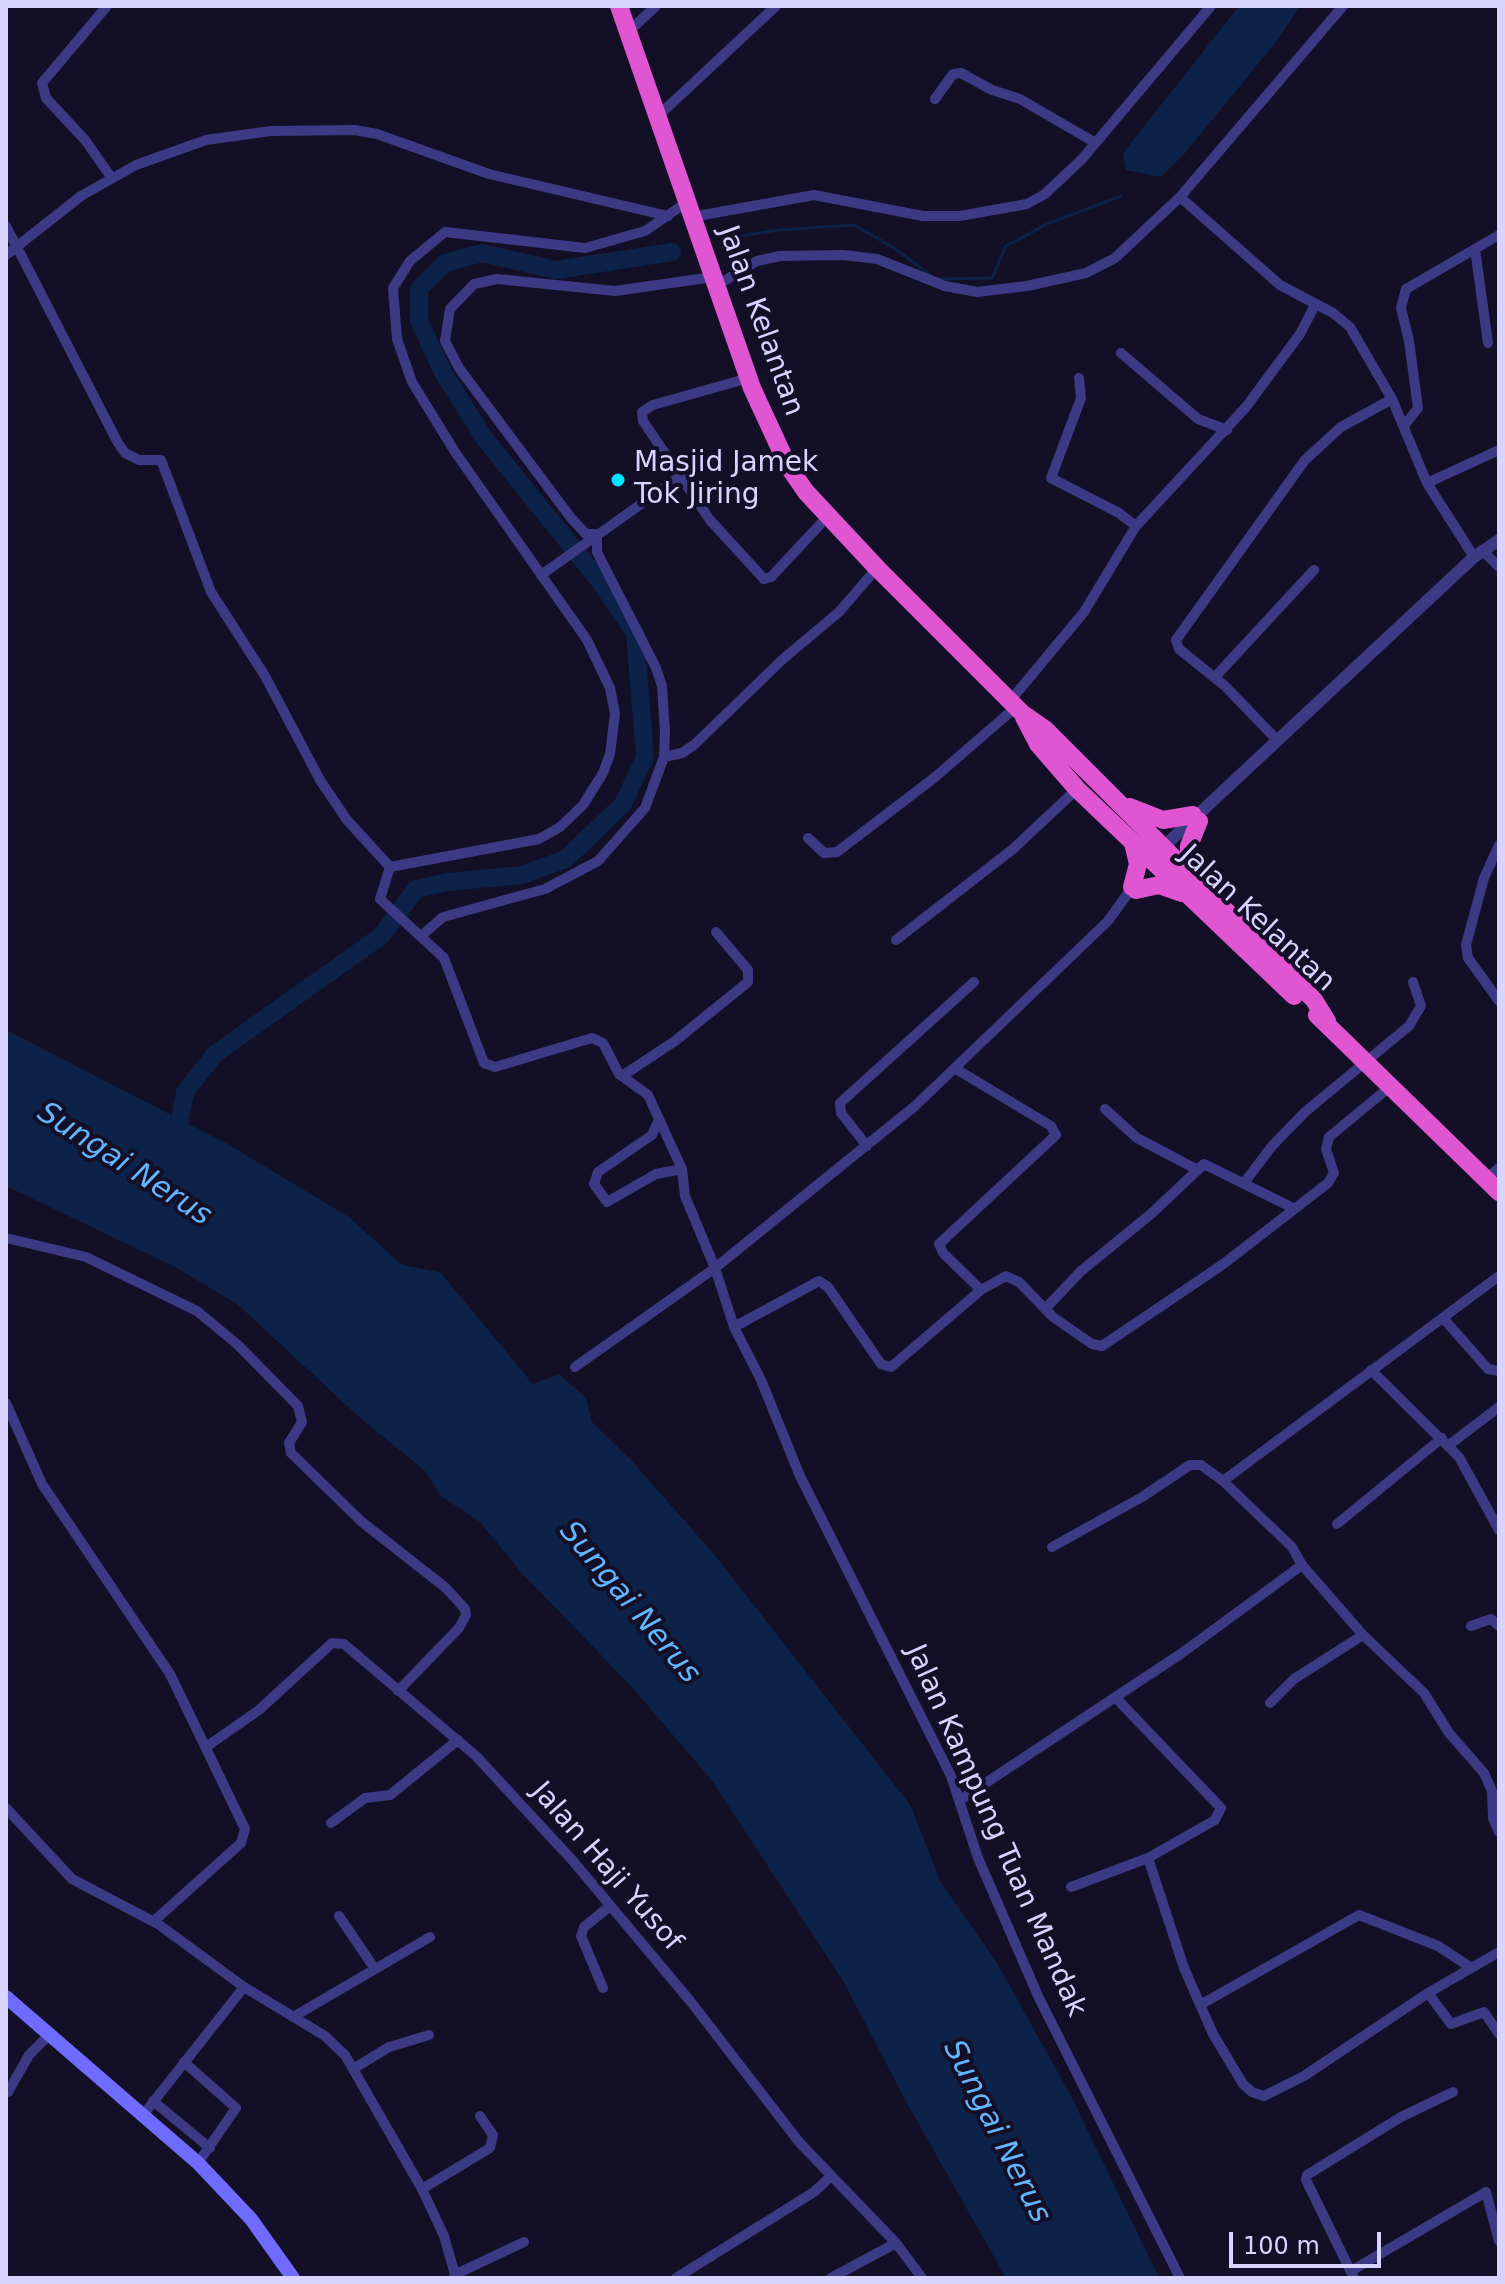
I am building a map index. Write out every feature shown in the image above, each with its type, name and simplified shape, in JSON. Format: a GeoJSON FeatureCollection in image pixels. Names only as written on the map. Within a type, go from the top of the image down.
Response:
{"type":"FeatureCollection","features":[{"type":"Feature","properties":{"kind":"highway","name":"Jalan Kelantan"},"geometry":{"type":"LineString","coordinates":[[619,6],[749,378],[772,437],[788,466],[828,516],[877,568],[1107,792],[1192,897],[1251,957],[1307,1008],[1327,1021]]}},
{"type":"Feature","properties":{"kind":"highway","name":"Jalan Kelantan"},"geometry":{"type":"LineString","coordinates":[[1017,707],[1038,744],[1077,789],[1133,841],[1160,856],[1220,906],[1314,1000],[1327,1021]]}},
{"type":"Feature","properties":{"kind":"highway"},"geometry":{"type":"LineString","coordinates":[[1107,792],[1153,818],[1178,820],[1198,816],[1189,856],[1220,906]]}},
{"type":"Feature","properties":{"kind":"highway"},"geometry":{"type":"LineString","coordinates":[[1133,841],[1138,864],[1133,890],[1159,885],[1192,897]]}},
{"type":"Feature","properties":{"kind":"highway"},"geometry":{"type":"LineString","coordinates":[[1327,1021],[1392,1085],[1492,1173],[1499,1192]]}},
{"type":"Feature","properties":{"kind":"main road"},"geometry":{"type":"LineString","coordinates":[[6,1997],[198,2163],[251,2219],[293,2278]]}},
{"type":"Feature","properties":{"kind":"street"},"geometry":{"type":"LineString","coordinates":[[107,6],[42,83],[46,98],[85,140],[111,177]]}},
{"type":"Feature","properties":{"kind":"street"},"geometry":{"type":"LineString","coordinates":[[628,32],[656,6]]}},
{"type":"Feature","properties":{"kind":"street"},"geometry":{"type":"LineString","coordinates":[[657,117],[776,6]]}},
{"type":"Feature","properties":{"kind":"street"},"geometry":{"type":"LineString","coordinates":[[6,255],[111,177],[170,151],[225,136],[355,130],[377,134],[489,174],[668,216],[821,195],[923,216],[997,211],[1027,204],[1045,194],[1082,159],[1211,6]]}},
{"type":"Feature","properties":{"kind":"street"},"geometry":{"type":"LineString","coordinates":[[594,536],[586,534],[571,518],[459,368],[445,341],[450,309],[466,289],[497,279],[615,291],[713,279],[757,261],[780,256],[877,259],[945,286],[977,292],[1058,281],[1086,273],[1115,258],[1180,197],[1343,6]]}},
{"type":"Feature","properties":{"kind":"street"},"geometry":{"type":"LineString","coordinates":[[935,99],[953,74],[961,73],[992,90],[1020,99],[1094,142]]}},
{"type":"Feature","properties":{"kind":"street"},"geometry":{"type":"LineString","coordinates":[[1180,197],[1280,285],[1350,327],[1392,399],[1427,483],[1478,554],[1499,567]]}},
{"type":"Feature","properties":{"kind":"street"},"geometry":{"type":"LineString","coordinates":[[390,867],[539,839],[573,816],[596,788],[610,754],[614,732],[610,688],[587,640],[455,452],[412,382],[397,339],[393,288],[410,261],[445,232],[585,248],[645,231],[668,216]]}},
{"type":"Feature","properties":{"kind":"street"},"geometry":{"type":"LineString","coordinates":[[6,226],[118,443],[132,458],[157,458],[164,464],[211,592],[265,676],[308,761],[347,820],[390,867]]}},
{"type":"Feature","properties":{"kind":"street"},"geometry":{"type":"LineString","coordinates":[[1404,426],[1418,408],[1401,308],[1406,289],[1499,235]]}},
{"type":"Feature","properties":{"kind":"street"},"geometry":{"type":"LineString","coordinates":[[1475,249],[1488,343]]}},
{"type":"Feature","properties":{"kind":"street"},"geometry":{"type":"LineString","coordinates":[[808,838],[824,853],[837,852],[934,778],[1017,707],[1084,612],[1136,526],[1227,430],[1295,342],[1315,305]]}},
{"type":"Feature","properties":{"kind":"street"},"geometry":{"type":"LineString","coordinates":[[1121,353],[1198,419],[1227,430]]}},
{"type":"Feature","properties":{"kind":"street"},"geometry":{"type":"LineString","coordinates":[[749,378],[653,405],[642,412],[643,421],[722,534],[766,579],[828,516]]}},
{"type":"Feature","properties":{"kind":"street"},"geometry":{"type":"LineString","coordinates":[[1079,378],[1081,398],[1051,478],[1119,513],[1136,526]]}},
{"type":"Feature","properties":{"kind":"street"},"geometry":{"type":"LineString","coordinates":[[1278,741],[1215,677],[1179,649],[1176,640],[1226,575],[1305,460],[1341,427],[1392,399]]}},
{"type":"Feature","properties":{"kind":"street"},"geometry":{"type":"LineString","coordinates":[[1427,483],[1499,450]]}},
{"type":"Feature","properties":{"kind":"street"},"geometry":{"type":"LineString","coordinates":[[541,575],[682,475]]}},
{"type":"Feature","properties":{"kind":"street"},"geometry":{"type":"LineString","coordinates":[[390,867],[380,899],[416,933],[460,910],[545,889],[585,871],[645,808],[664,757],[662,686],[647,646],[597,552],[594,536]]}},
{"type":"Feature","properties":{"kind":"street"},"geometry":{"type":"LineString","coordinates":[[575,1367],[715,1268],[867,1146],[956,1069],[1108,921],[1160,856],[1198,816],[1478,554],[1499,540]]}},
{"type":"Feature","properties":{"kind":"street"},"geometry":{"type":"LineString","coordinates":[[664,757],[682,753],[701,739],[783,659],[839,612],[877,568]]}},
{"type":"Feature","properties":{"kind":"street"},"geometry":{"type":"LineString","coordinates":[[1215,677],[1314,570]]}},
{"type":"Feature","properties":{"kind":"street"},"geometry":{"type":"LineString","coordinates":[[896,940],[1013,849],[1077,789]]}},
{"type":"Feature","properties":{"kind":"street"},"geometry":{"type":"LineString","coordinates":[[1499,845],[1484,878],[1466,945],[1468,958],[1499,1001]]}},
{"type":"Feature","properties":{"kind":"street"},"geometry":{"type":"LineString","coordinates":[[622,1076],[675,1041],[748,982],[748,970],[716,932]]}},
{"type":"Feature","properties":{"kind":"street","name":"Jalan Kampung Tuan Mandak"},"geometry":{"type":"LineString","coordinates":[[416,933],[444,958],[484,1063],[495,1067],[592,1038],[603,1043],[622,1076],[643,1089],[682,1169],[685,1196],[715,1268],[734,1327],[761,1380],[800,1476],[885,1641],[960,1800],[978,1858],[1033,1985],[1180,2278]]}},
{"type":"Feature","properties":{"kind":"street"},"geometry":{"type":"LineString","coordinates":[[867,1146],[841,1113],[840,1103],[974,982]]}},
{"type":"Feature","properties":{"kind":"street"},"geometry":{"type":"LineString","coordinates":[[1244,1183],[1272,1146],[1305,1112],[1404,1031],[1420,1010],[1413,982]]}},
{"type":"Feature","properties":{"kind":"street"},"geometry":{"type":"LineString","coordinates":[[956,1069],[1051,1126],[1056,1135],[941,1239],[939,1248],[981,1290]]}},
{"type":"Feature","properties":{"kind":"street"},"geometry":{"type":"LineString","coordinates":[[734,1327],[819,1281],[828,1287],[881,1364],[891,1367],[981,1290],[998,1278],[1012,1276],[1045,1309],[1092,1344],[1108,1344],[1222,1265],[1332,1178],[1333,1167],[1326,1149],[1329,1137],[1392,1085]]}},
{"type":"Feature","properties":{"kind":"street"},"geometry":{"type":"LineString","coordinates":[[1105,1109],[1132,1135],[1196,1169]]}},
{"type":"Feature","properties":{"kind":"street"},"geometry":{"type":"LineString","coordinates":[[659,1119],[652,1135],[598,1172],[594,1184],[607,1202],[656,1174],[682,1169]]}},
{"type":"Feature","properties":{"kind":"street"},"geometry":{"type":"LineString","coordinates":[[1045,1309],[1081,1271],[1151,1214],[1196,1169],[1210,1165],[1293,1208]]}},
{"type":"Feature","properties":{"kind":"street"},"geometry":{"type":"LineString","coordinates":[[6,1238],[86,1257],[197,1311],[238,1345],[298,1406],[302,1422],[289,1443],[291,1453],[362,1522],[446,1588],[465,1609],[459,1628],[398,1691]]}},
{"type":"Feature","properties":{"kind":"street"},"geometry":{"type":"LineString","coordinates":[[1223,1481],[1499,1276]]}},
{"type":"Feature","properties":{"kind":"street"},"geometry":{"type":"LineString","coordinates":[[1443,1318],[1488,1369],[1499,1371]]}},
{"type":"Feature","properties":{"kind":"street"},"geometry":{"type":"LineString","coordinates":[[1371,1370],[1445,1442],[1471,1475],[1499,1530]]}},
{"type":"Feature","properties":{"kind":"street"},"geometry":{"type":"LineString","coordinates":[[6,1403],[42,1484],[162,1661],[242,1820],[245,1835],[241,1843],[154,1921]]}},
{"type":"Feature","properties":{"kind":"street"},"geometry":{"type":"LineString","coordinates":[[1337,1524],[1445,1442],[1499,1407]]}},
{"type":"Feature","properties":{"kind":"street"},"geometry":{"type":"LineString","coordinates":[[1052,1547],[1142,1497],[1190,1465],[1201,1465],[1223,1481],[1292,1547],[1302,1565],[1363,1635],[1424,1693],[1449,1733],[1484,1773],[1492,1791],[1493,1818],[1499,1832]]}},
{"type":"Feature","properties":{"kind":"street"},"geometry":{"type":"LineString","coordinates":[[960,1800],[1116,1698],[1302,1565]]}},
{"type":"Feature","properties":{"kind":"street"},"geometry":{"type":"LineString","coordinates":[[1471,1626],[1491,1619],[1499,1626]]}},
{"type":"Feature","properties":{"kind":"street"},"geometry":{"type":"LineString","coordinates":[[1270,1703],[1294,1679],[1363,1635]]}},
{"type":"Feature","properties":{"kind":"street","name":"Jalan Haji Yusof"},"geometry":{"type":"LineString","coordinates":[[206,1747],[259,1710],[332,1643],[344,1644],[458,1740],[610,1906],[829,2178],[896,2243],[922,2278]]}},
{"type":"Feature","properties":{"kind":"street"},"geometry":{"type":"LineString","coordinates":[[1071,1887],[1148,1858],[1215,1820],[1221,1808],[1116,1698]]}},
{"type":"Feature","properties":{"kind":"street"},"geometry":{"type":"LineString","coordinates":[[331,1823],[365,1798],[390,1795],[458,1740]]}},
{"type":"Feature","properties":{"kind":"street"},"geometry":{"type":"LineString","coordinates":[[6,1808],[72,1879],[88,1890],[154,1921],[244,1987],[336,2045],[422,2189],[440,2227],[455,2276],[524,2242]]}},
{"type":"Feature","properties":{"kind":"street"},"geometry":{"type":"LineString","coordinates":[[1148,1858],[1184,1968],[1200,2005],[1243,2084],[1252,2092],[1264,2096],[1335,2058],[1428,1993],[1499,1952]]}},
{"type":"Feature","properties":{"kind":"street"},"geometry":{"type":"LineString","coordinates":[[603,1988],[581,1936],[584,1927],[610,1906]]}},
{"type":"Feature","properties":{"kind":"street"},"geometry":{"type":"LineString","coordinates":[[1200,2005],[1359,1915],[1438,1946],[1470,1967]]}},
{"type":"Feature","properties":{"kind":"street"},"geometry":{"type":"LineString","coordinates":[[339,1916],[375,1969]]}},
{"type":"Feature","properties":{"kind":"street"},"geometry":{"type":"LineString","coordinates":[[293,2017],[430,1937]]}},
{"type":"Feature","properties":{"kind":"street"},"geometry":{"type":"LineString","coordinates":[[143,2115],[244,1987]]}},
{"type":"Feature","properties":{"kind":"street"},"geometry":{"type":"LineString","coordinates":[[1428,1993],[1451,2024],[1484,2012],[1499,2034]]}},
{"type":"Feature","properties":{"kind":"street"},"geometry":{"type":"LineString","coordinates":[[8,2092],[29,2055],[50,2034]]}},
{"type":"Feature","properties":{"kind":"street"},"geometry":{"type":"LineString","coordinates":[[353,2069],[389,2047],[429,2035]]}},
{"type":"Feature","properties":{"kind":"street"},"geometry":{"type":"LineString","coordinates":[[184,2062],[236,2108],[198,2163]]}},
{"type":"Feature","properties":{"kind":"street"},"geometry":{"type":"LineString","coordinates":[[1453,2092],[1401,2117],[1307,2175],[1306,2180],[1353,2275],[1486,2192],[1499,2241]]}},
{"type":"Feature","properties":{"kind":"street"},"geometry":{"type":"LineString","coordinates":[[153,2101],[210,2148]]}},
{"type":"Feature","properties":{"kind":"street"},"geometry":{"type":"LineString","coordinates":[[422,2189],[490,2148],[493,2135],[480,2116]]}},
{"type":"Feature","properties":{"kind":"street"},"geometry":{"type":"LineString","coordinates":[[676,2278],[814,2192],[829,2178]]}},
{"type":"Feature","properties":{"kind":"street"},"geometry":{"type":"LineString","coordinates":[[831,2278],[896,2243]]}},
{"type":"Feature","properties":{"kind":"water"},"geometry":{"type":"Polygon","coordinates":[[[1239,6],[1300,6],[1276,42],[1185,153],[1161,177],[1126,170],[1123,153],[1239,6]]]}},
{"type":"Feature","properties":{"kind":"water","name":"Sungai Nerus"},"geometry":{"type":"Polygon","coordinates":[[[6,1030],[226,1143],[349,1217],[402,1265],[440,1272],[533,1384],[559,1374],[586,1398],[592,1422],[632,1461],[713,1553],[911,1806],[940,1881],[997,1963],[1071,2096],[1159,2278],[1006,2278],[908,2105],[842,1979],[710,1778],[630,1685],[520,1571],[480,1522],[441,1496],[425,1471],[358,1416],[237,1304],[175,1267],[6,1186],[6,1030]]]}},
{"type":"Feature","properties":{"kind":"waterway"},"geometry":{"type":"LineString","coordinates":[[940,279],[992,278],[1006,246],[1047,224],[1121,196]]}},
{"type":"Feature","properties":{"kind":"waterway"},"geometry":{"type":"LineString","coordinates":[[727,238],[778,230],[854,225],[894,248],[933,277]]}},
{"type":"Feature","properties":{"kind":"waterway"},"geometry":{"type":"LineString","coordinates":[[176,1143],[185,1092],[215,1054],[381,936],[416,889],[448,882],[522,875],[566,859],[623,804],[645,757],[635,633],[598,579],[485,439],[444,374],[419,321],[419,289],[445,263],[482,253],[556,270],[672,252]]}},
{"type":"Feature","properties":{"kind":"place","name":"Masjid Jamek Tok Jiring"},"geometry":{"type":"Point","coordinates":[618,480]}}]}
